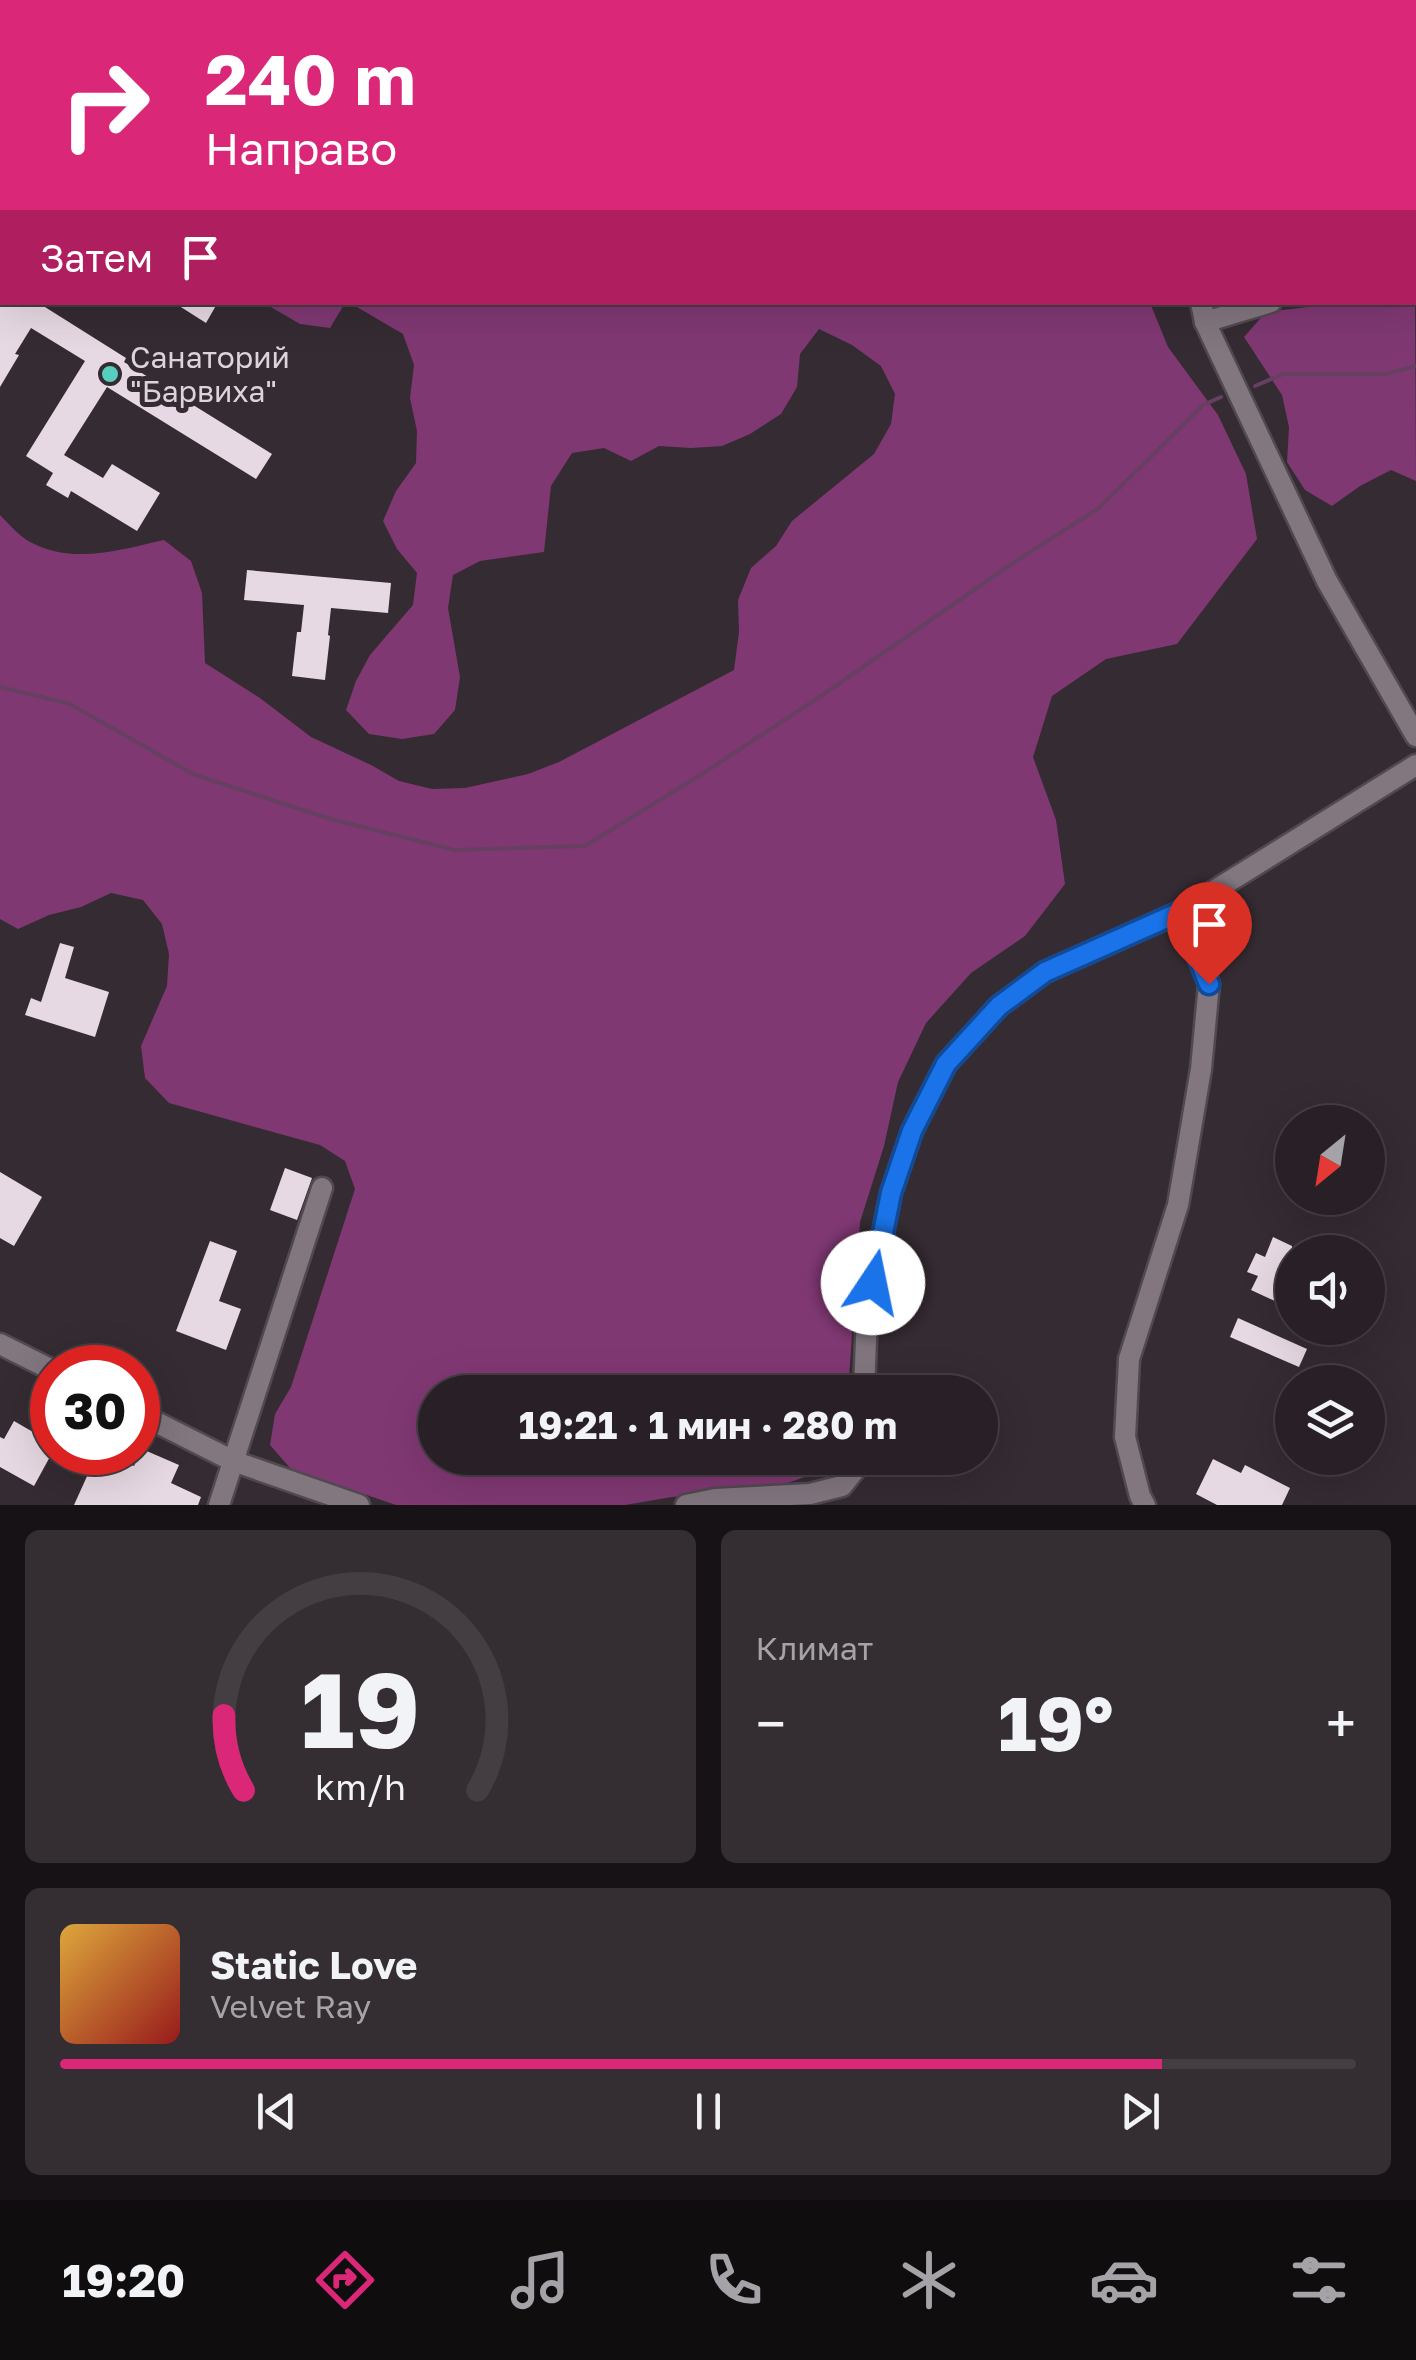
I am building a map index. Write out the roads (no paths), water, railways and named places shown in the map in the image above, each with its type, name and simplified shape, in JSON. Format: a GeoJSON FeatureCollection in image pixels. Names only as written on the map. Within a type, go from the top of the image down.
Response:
{"type":"FeatureCollection","features":[{"type":"Feature","properties":{"kind":"street"},"geometry":{"type":"LineString","coordinates":[[1251,305],[1203,312],[1327,582],[1416,736]]}},
{"type":"Feature","properties":{"kind":"street"},"geometry":{"type":"LineString","coordinates":[[864,1375],[866,1313],[891,1193],[912,1131],[946,1064],[999,1006],[1045,972],[1180,912],[1416,765]]}},
{"type":"Feature","properties":{"kind":"street"},"geometry":{"type":"LineString","coordinates":[[1145,1505],[1124,1437],[1128,1360],[1178,1205],[1201,1069],[1209,984],[1180,912]]}},
{"type":"Feature","properties":{"kind":"street"},"geometry":{"type":"LineString","coordinates":[[219,1505],[322,1188]]}},
{"type":"Feature","properties":{"kind":"street"},"geometry":{"type":"LineString","coordinates":[[0,1344],[30,1359]]}},
{"type":"Feature","properties":{"kind":"street"},"geometry":{"type":"LineString","coordinates":[[160,1424],[233,1461],[360,1505]]}},
{"type":"Feature","properties":{"kind":"street"},"geometry":{"type":"LineString","coordinates":[[686,1505],[715,1499],[810,1494],[842,1486],[851,1475]]}},
{"type":"Feature","properties":{"kind":"waterway"},"geometry":{"type":"LineString","coordinates":[[1255,386],[1283,374],[1386,374],[1416,366]]}},
{"type":"Feature","properties":{"kind":"waterway"},"geometry":{"type":"LineString","coordinates":[[0,687],[70,704],[195,775],[334,820],[455,850],[585,846],[824,694],[1099,508],[1203,405],[1221,397]]}},
{"type":"Feature","properties":{"kind":"place","name":"Санаторий \"Барвиха\""},"geometry":{"type":"Point","coordinates":[110,374]}}]}
